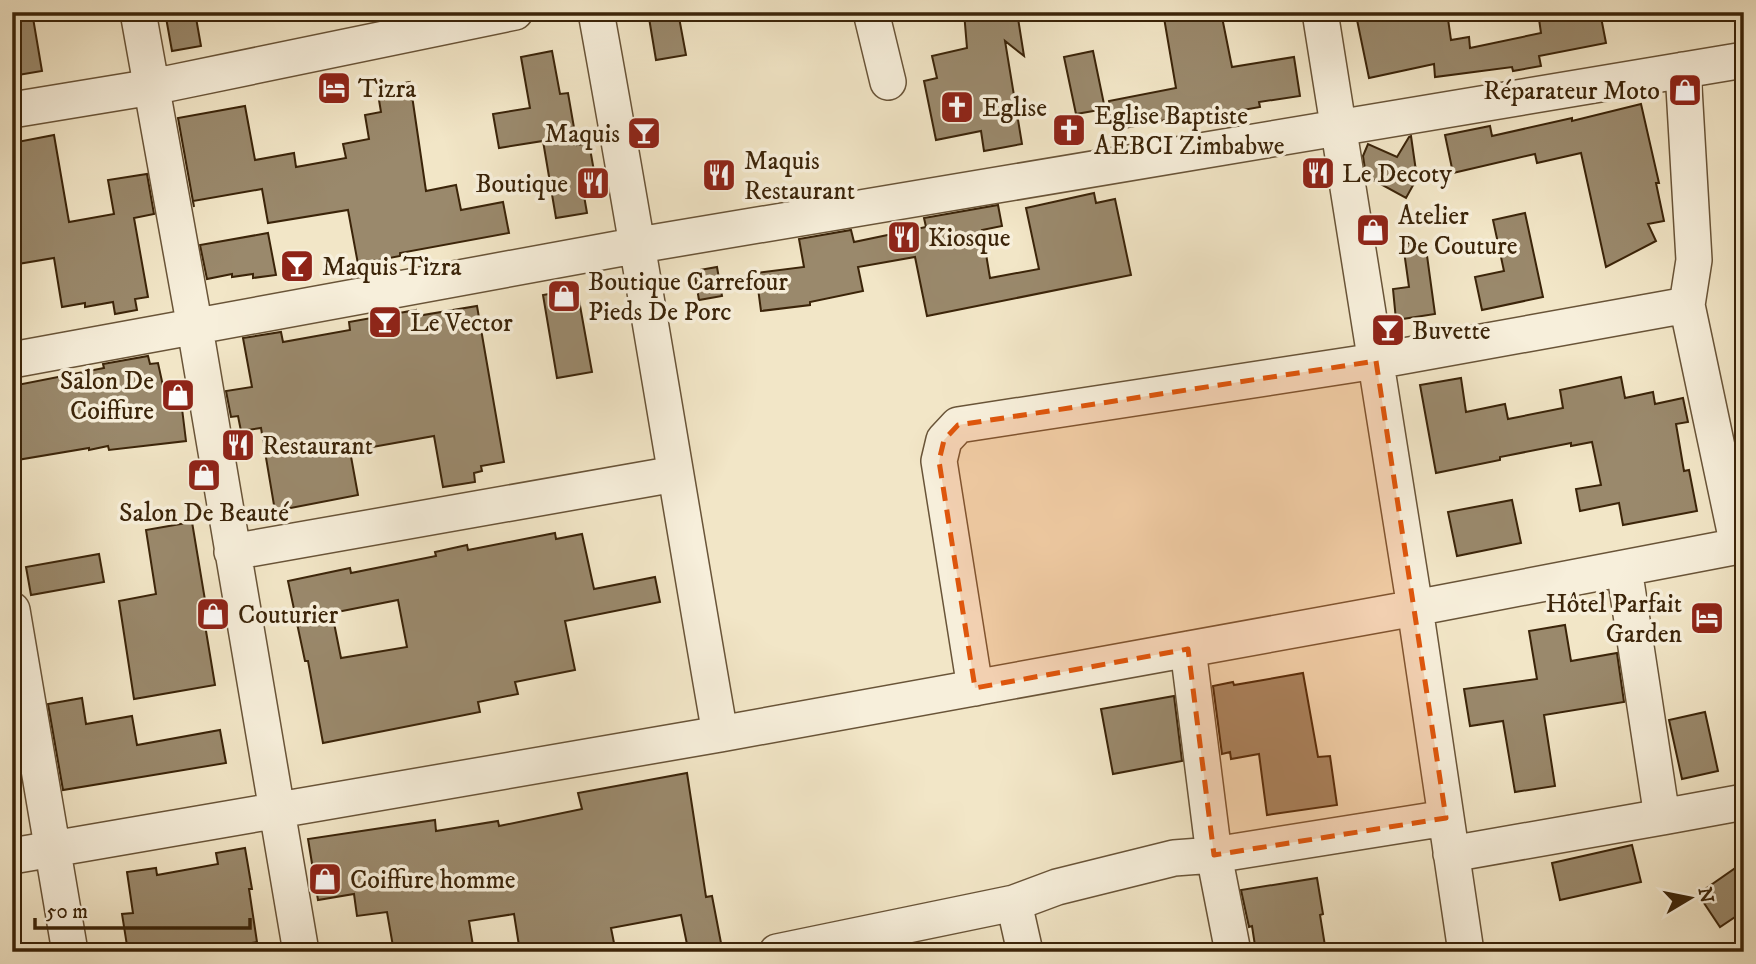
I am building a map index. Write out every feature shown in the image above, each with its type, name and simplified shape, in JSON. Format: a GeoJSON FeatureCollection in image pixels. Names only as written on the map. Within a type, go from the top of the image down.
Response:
{"type":"FeatureCollection","features":[{"type":"Feature","properties":{"kind":"street"},"geometry":{"type":"LineString","coordinates":[[138,12],[195,328],[301,952]]}},
{"type":"Feature","properties":{"kind":"street"},"geometry":{"type":"LineString","coordinates":[[12,110],[152,87],[515,12]]}},
{"type":"Feature","properties":{"kind":"street"},"geometry":{"type":"LineString","coordinates":[[596,12],[639,244],[720,734]]}},
{"type":"Feature","properties":{"kind":"street"},"geometry":{"type":"LineString","coordinates":[[870,12],[888,82]]}},
{"type":"Feature","properties":{"kind":"street"},"geometry":{"type":"LineString","coordinates":[[1320,12],[1415,608],[1466,952]]}},
{"type":"Feature","properties":{"kind":"street"},"geometry":{"type":"LineString","coordinates":[[12,360],[639,244],[1744,60]]}},
{"type":"Feature","properties":{"kind":"street"},"geometry":{"type":"LineString","coordinates":[[12,856],[720,734],[1415,608],[1741,545],[1688,305],[1694,260],[1683,70]]}},
{"type":"Feature","properties":{"kind":"street"},"geometry":{"type":"LineString","coordinates":[[975,688],[939,461],[944,440],[958,425],[1376,361],[1688,305]]}},
{"type":"Feature","properties":{"kind":"street"},"geometry":{"type":"LineString","coordinates":[[232,552],[675,474]]}},
{"type":"Feature","properties":{"kind":"street"},"geometry":{"type":"LineString","coordinates":[[1624,568],[1662,817]]}},
{"type":"Feature","properties":{"kind":"street"},"geometry":{"type":"LineString","coordinates":[[12,610],[70,952]]}},
{"type":"Feature","properties":{"kind":"street"},"geometry":{"type":"LineString","coordinates":[[1188,649],[1214,855],[1233,952]]}},
{"type":"Feature","properties":{"kind":"street"},"geometry":{"type":"LineString","coordinates":[[1451,854],[1744,802]]}},
{"type":"Feature","properties":{"kind":"street"},"geometry":{"type":"LineString","coordinates":[[777,952],[1014,903],[1058,887],[1174,858],[1214,855],[1446,818]]}},
{"type":"Feature","properties":{"kind":"street"},"geometry":{"type":"LineString","coordinates":[[1014,903],[1025,952]]}},
{"type":"Feature","properties":{"kind":"highlighted area"},"geometry":{"type":"Polygon","coordinates":[[[1376,361],[1446,818],[1214,855],[1188,649],[975,688],[939,461],[944,440],[958,425],[1376,361]]]}},
{"type":"Feature","properties":{"kind":"building"},"geometry":{"type":"Polygon","coordinates":[[[12,12],[32,12],[42,71],[12,76],[12,12]]]}},
{"type":"Feature","properties":{"kind":"building"},"geometry":{"type":"Polygon","coordinates":[[[165,12],[195,12],[201,46],[172,51],[165,12]]]}},
{"type":"Feature","properties":{"kind":"building"},"geometry":{"type":"Polygon","coordinates":[[[648,12],[678,12],[686,55],[656,60],[648,12]]]}},
{"type":"Feature","properties":{"kind":"building"},"geometry":{"type":"Polygon","coordinates":[[[964,12],[1017,12],[1024,56],[1005,41],[1022,144],[984,151],[981,131],[936,140],[924,81],[937,78],[932,56],[967,48],[964,12]]]}},
{"type":"Feature","properties":{"kind":"building"},"geometry":{"type":"Polygon","coordinates":[[[1163,12],[1221,12],[1232,67],[1294,57],[1300,96],[1259,102],[1260,107],[1181,121],[1181,117],[1114,130],[1109,101],[1176,88],[1163,12]]]}},
{"type":"Feature","properties":{"kind":"building"},"geometry":{"type":"Polygon","coordinates":[[[1371,12],[1447,12],[1451,40],[1469,37],[1470,48],[1541,33],[1538,12],[1600,12],[1606,43],[1539,56],[1541,66],[1513,71],[1512,67],[1435,77],[1434,64],[1369,78],[1356,15],[1371,12]]]}},
{"type":"Feature","properties":{"kind":"building"},"geometry":{"type":"Polygon","coordinates":[[[552,51],[560,94],[568,93],[577,145],[589,143],[597,188],[583,190],[587,213],[556,218],[543,141],[499,148],[493,114],[530,108],[521,57],[552,51]]]}},
{"type":"Feature","properties":{"kind":"building"},"geometry":{"type":"Polygon","coordinates":[[[1093,51],[1105,109],[1076,114],[1064,57],[1093,51]]]}},
{"type":"Feature","properties":{"kind":"building"},"geometry":{"type":"Polygon","coordinates":[[[410,82],[426,191],[456,185],[461,210],[503,202],[509,233],[400,253],[400,256],[358,264],[348,210],[268,223],[262,189],[193,201],[194,207],[178,118],[245,106],[255,160],[294,153],[296,167],[346,158],[343,144],[369,139],[365,115],[381,112],[377,88],[410,82]]]}},
{"type":"Feature","properties":{"kind":"building"},"geometry":{"type":"Polygon","coordinates":[[[1641,104],[1659,183],[1656,183],[1664,221],[1648,224],[1656,241],[1606,267],[1581,153],[1537,163],[1535,154],[1453,173],[1445,135],[1490,126],[1492,136],[1572,118],[1572,121],[1641,104]]]}},
{"type":"Feature","properties":{"kind":"building"},"geometry":{"type":"Polygon","coordinates":[[[54,135],[69,222],[114,214],[108,180],[147,174],[154,214],[134,218],[148,297],[135,299],[137,310],[115,314],[113,302],[85,307],[85,303],[62,307],[54,258],[12,265],[12,143],[54,135]]]}},
{"type":"Feature","properties":{"kind":"building"},"geometry":{"type":"Polygon","coordinates":[[[1411,136],[1417,178],[1406,198],[1366,176],[1363,156],[1368,144],[1397,157],[1411,136]]]}},
{"type":"Feature","properties":{"kind":"building"},"geometry":{"type":"Polygon","coordinates":[[[1094,193],[1096,203],[1115,199],[1131,275],[927,316],[915,257],[858,267],[863,291],[810,302],[810,305],[761,311],[756,273],[804,267],[799,239],[851,230],[854,242],[926,227],[924,218],[998,205],[1002,226],[982,230],[990,278],[1039,269],[1026,208],[1094,193]]]}},
{"type":"Feature","properties":{"kind":"building"},"geometry":{"type":"Polygon","coordinates":[[[1525,213],[1543,297],[1482,310],[1475,277],[1504,271],[1493,220],[1525,213]]]}},
{"type":"Feature","properties":{"kind":"building"},"geometry":{"type":"Polygon","coordinates":[[[268,233],[276,275],[253,278],[253,274],[232,277],[232,274],[207,279],[200,245],[268,233]]]}},
{"type":"Feature","properties":{"kind":"building"},"geometry":{"type":"Polygon","coordinates":[[[1425,241],[1435,314],[1396,320],[1393,289],[1409,287],[1403,244],[1425,241]]]}},
{"type":"Feature","properties":{"kind":"building"},"geometry":{"type":"Polygon","coordinates":[[[717,267],[722,296],[699,300],[694,271],[717,267]]]}},
{"type":"Feature","properties":{"kind":"building"},"geometry":{"type":"Polygon","coordinates":[[[577,289],[592,372],[557,378],[543,295],[577,289]]]}},
{"type":"Feature","properties":{"kind":"building"},"geometry":{"type":"Polygon","coordinates":[[[477,306],[504,462],[481,466],[482,471],[474,473],[475,482],[443,487],[434,436],[350,451],[358,495],[275,511],[261,428],[241,431],[238,416],[231,417],[226,391],[252,387],[243,338],[281,332],[283,342],[350,330],[349,322],[416,310],[417,316],[477,306]]]}},
{"type":"Feature","properties":{"kind":"building"},"geometry":{"type":"Polygon","coordinates":[[[148,356],[150,364],[158,363],[163,386],[179,384],[186,441],[109,450],[108,446],[89,448],[17,460],[12,430],[12,386],[104,368],[103,364],[148,356]]]}},
{"type":"Feature","properties":{"kind":"building"},"geometry":{"type":"Polygon","coordinates":[[[1621,377],[1625,398],[1653,392],[1655,404],[1683,398],[1688,422],[1676,424],[1684,471],[1689,470],[1697,511],[1623,525],[1619,503],[1580,511],[1576,489],[1601,485],[1592,442],[1571,446],[1571,443],[1500,457],[1500,460],[1436,473],[1420,385],[1461,378],[1466,412],[1505,404],[1508,419],[1563,408],[1560,390],[1621,377]]]}},
{"type":"Feature","properties":{"kind":"building"},"geometry":{"type":"Polygon","coordinates":[[[1512,500],[1521,543],[1457,556],[1448,512],[1512,500]]]}},
{"type":"Feature","properties":{"kind":"building"},"geometry":{"type":"Polygon","coordinates":[[[192,522],[208,618],[204,619],[215,685],[134,699],[119,601],[156,594],[146,530],[192,522]]]}},
{"type":"Feature","properties":{"kind":"building"},"geometry":{"type":"Polygon","coordinates":[[[555,533],[556,539],[582,534],[594,589],[655,577],[660,602],[565,621],[575,670],[515,682],[518,694],[478,702],[480,712],[323,743],[308,661],[305,661],[288,581],[350,568],[351,573],[436,556],[435,552],[467,545],[468,550],[555,533]],[[398,600],[332,613],[341,658],[407,647],[398,600]]]}},
{"type":"Feature","properties":{"kind":"building"},"geometry":{"type":"Polygon","coordinates":[[[99,554],[104,582],[31,595],[26,567],[99,554]]]}},
{"type":"Feature","properties":{"kind":"building"},"geometry":{"type":"Polygon","coordinates":[[[1565,625],[1571,661],[1617,653],[1624,702],[1544,715],[1555,786],[1515,792],[1503,721],[1470,726],[1464,689],[1537,679],[1529,631],[1565,625]]]}},
{"type":"Feature","properties":{"kind":"building"},"geometry":{"type":"Polygon","coordinates":[[[1303,673],[1318,757],[1330,756],[1337,805],[1267,815],[1259,754],[1231,759],[1230,752],[1222,754],[1213,686],[1303,673]]]}},
{"type":"Feature","properties":{"kind":"building"},"geometry":{"type":"Polygon","coordinates":[[[1174,696],[1182,761],[1113,774],[1101,709],[1174,696]]]}},
{"type":"Feature","properties":{"kind":"building"},"geometry":{"type":"Polygon","coordinates":[[[82,698],[86,724],[132,716],[137,745],[220,730],[226,763],[63,790],[48,704],[82,698]]]}},
{"type":"Feature","properties":{"kind":"building"},"geometry":{"type":"Polygon","coordinates":[[[1705,712],[1718,771],[1682,779],[1669,720],[1705,712]]]}},
{"type":"Feature","properties":{"kind":"building"},"geometry":{"type":"Polygon","coordinates":[[[687,773],[706,897],[712,896],[721,943],[688,949],[681,915],[611,928],[614,943],[576,952],[520,952],[514,914],[469,921],[474,952],[394,952],[387,912],[357,916],[354,894],[318,900],[308,839],[435,820],[436,831],[498,821],[499,826],[582,809],[578,793],[687,773]]]}},
{"type":"Feature","properties":{"kind":"building"},"geometry":{"type":"Polygon","coordinates":[[[1632,845],[1641,882],[1560,900],[1552,863],[1632,845]]]}},
{"type":"Feature","properties":{"kind":"building"},"geometry":{"type":"Polygon","coordinates":[[[245,848],[257,942],[227,947],[227,952],[174,952],[174,947],[128,952],[122,914],[133,913],[127,872],[156,868],[157,875],[218,864],[216,853],[245,848]]]}},
{"type":"Feature","properties":{"kind":"building"},"geometry":{"type":"Polygon","coordinates":[[[1744,862],[1744,911],[1720,927],[1698,894],[1744,862]]]}},
{"type":"Feature","properties":{"kind":"building"},"geometry":{"type":"Polygon","coordinates":[[[1317,878],[1326,952],[1256,952],[1252,926],[1249,927],[1241,890],[1317,878]]]}},
{"type":"Feature","properties":{"kind":"place","name":"Tizra"},"geometry":{"type":"Point","coordinates":[334,88]}},
{"type":"Feature","properties":{"kind":"place","name":"Réparateur Moto"},"geometry":{"type":"Point","coordinates":[1685,90]}},
{"type":"Feature","properties":{"kind":"place","name":"Eglise"},"geometry":{"type":"Point","coordinates":[957,107]}},
{"type":"Feature","properties":{"kind":"place","name":"Eglise Baptiste AEBCI Zimbabwe"},"geometry":{"type":"Point","coordinates":[1069,130]}},
{"type":"Feature","properties":{"kind":"place","name":"Maquis"},"geometry":{"type":"Point","coordinates":[644,133]}},
{"type":"Feature","properties":{"kind":"place","name":"Le Decoty"},"geometry":{"type":"Point","coordinates":[1318,173]}},
{"type":"Feature","properties":{"kind":"place","name":"Maquis Restaurant"},"geometry":{"type":"Point","coordinates":[719,175]}},
{"type":"Feature","properties":{"kind":"place","name":"Boutique"},"geometry":{"type":"Point","coordinates":[593,183]}},
{"type":"Feature","properties":{"kind":"place","name":"Atelier De Couture"},"geometry":{"type":"Point","coordinates":[1373,230]}},
{"type":"Feature","properties":{"kind":"place","name":"Kiosque"},"geometry":{"type":"Point","coordinates":[904,237]}},
{"type":"Feature","properties":{"kind":"place","name":"Maquis Tizra"},"geometry":{"type":"Point","coordinates":[297,266]}},
{"type":"Feature","properties":{"kind":"place","name":"Boutique Carrefour Pieds De Porc"},"geometry":{"type":"Point","coordinates":[564,296]}},
{"type":"Feature","properties":{"kind":"place","name":"Le Vector"},"geometry":{"type":"Point","coordinates":[385,322]}},
{"type":"Feature","properties":{"kind":"place","name":"Buvette"},"geometry":{"type":"Point","coordinates":[1388,330]}},
{"type":"Feature","properties":{"kind":"place","name":"Salon De Coiffure"},"geometry":{"type":"Point","coordinates":[178,395]}},
{"type":"Feature","properties":{"kind":"place","name":"Restaurant"},"geometry":{"type":"Point","coordinates":[238,445]}},
{"type":"Feature","properties":{"kind":"place","name":"Salon De Beauté"},"geometry":{"type":"Point","coordinates":[204,475]}},
{"type":"Feature","properties":{"kind":"place","name":"Couturier"},"geometry":{"type":"Point","coordinates":[213,614]}},
{"type":"Feature","properties":{"kind":"place","name":"Hôtel Parfait Garden"},"geometry":{"type":"Point","coordinates":[1707,618]}},
{"type":"Feature","properties":{"kind":"place","name":"Coiffure homme"},"geometry":{"type":"Point","coordinates":[325,879]}}]}
